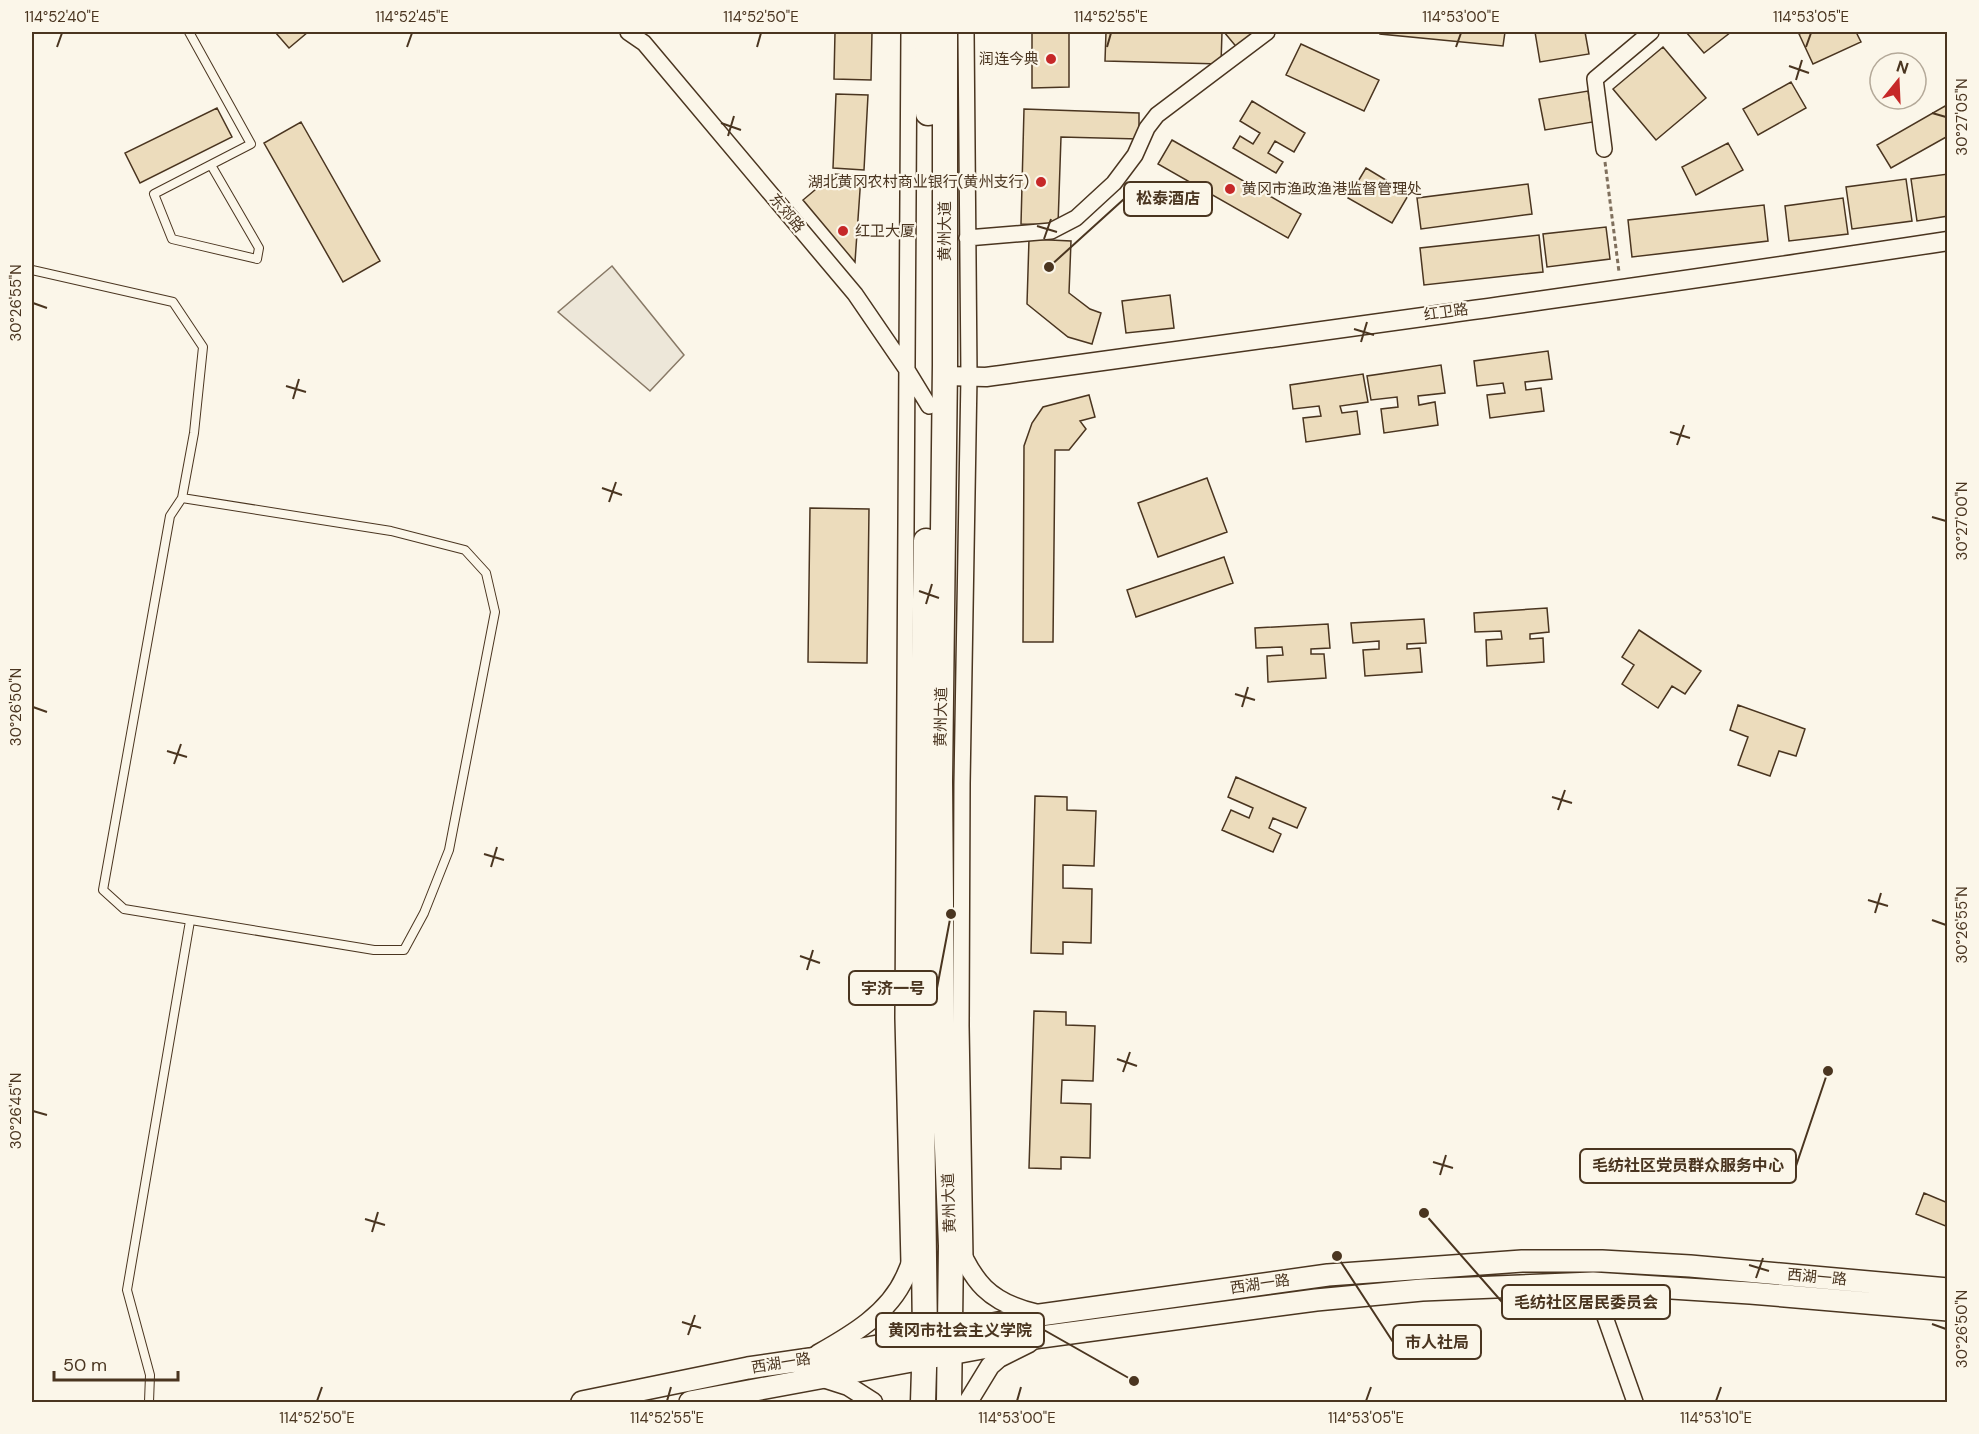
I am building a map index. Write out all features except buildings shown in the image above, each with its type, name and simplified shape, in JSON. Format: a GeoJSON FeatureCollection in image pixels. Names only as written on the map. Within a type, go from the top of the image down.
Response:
{"type":"FeatureCollection","features":[{"type":"Feature","properties":{"kind":"main road","name":"黄州大道"},"geometry":{"type":"LineString","coordinates":[[923,1402],[922,788],[929,406],[927,32]]}},
{"type":"Feature","properties":{"kind":"main road","name":"黄州大道"},"geometry":{"type":"LineString","coordinates":[[945,32],[945,376],[940,781],[942,1024],[950,1227],[949,1402]]}},
{"type":"Feature","properties":{"kind":"main road","name":"西湖一路"},"geometry":{"type":"LineString","coordinates":[[951,1343],[1040,1315],[1328,1275],[1522,1261],[1602,1261],[1690,1266],[1947,1289]]}},
{"type":"Feature","properties":{"kind":"main road","name":"西湖一路"},"geometry":{"type":"LineString","coordinates":[[690,1402],[815,1368],[951,1343],[1041,1337],[1316,1300],[1422,1290],[1593,1283],[1750,1293],[1947,1310]]}},
{"type":"Feature","properties":{"kind":"main road","name":"西湖一路"},"geometry":{"type":"LineString","coordinates":[[582,1402],[748,1368],[815,1368]]}},
{"type":"Feature","properties":{"kind":"street","name":"东郊路"},"geometry":{"type":"LineString","coordinates":[[628,32],[644,43],[855,294],[929,406]]}},
{"type":"Feature","properties":{"kind":"street"},"geometry":{"type":"LineString","coordinates":[[909,32],[903,1018],[909,1267]]}},
{"type":"Feature","properties":{"kind":"street"},"geometry":{"type":"LineString","coordinates":[[965,1264],[961,1026],[962,784],[969,376],[966,32]]}},
{"type":"Feature","properties":{"kind":"street"},"geometry":{"type":"LineString","coordinates":[[967,237],[1052,231],[1076,218],[1113,183],[1135,154],[1147,128],[1157,115],[1267,32]]}},
{"type":"Feature","properties":{"kind":"street"},"geometry":{"type":"LineString","coordinates":[[1604,149],[1595,79],[1651,32]]}},
{"type":"Feature","properties":{"kind":"street","name":"红卫路"},"geometry":{"type":"LineString","coordinates":[[945,376],[986,377],[1461,310],[1622,290],[1947,241]]}},
{"type":"Feature","properties":{"kind":"street"},"geometry":{"type":"LineString","coordinates":[[950,1227],[965,1264],[977,1282],[997,1299],[1015,1309],[1040,1315]]}},
{"type":"Feature","properties":{"kind":"street"},"geometry":{"type":"LineString","coordinates":[[873,1402],[815,1368],[847,1338],[881,1312],[905,1278],[923,1229]]}},
{"type":"Feature","properties":{"kind":"street"},"geometry":{"type":"LineString","coordinates":[[1593,1283],[1635,1402]]}},
{"type":"Feature","properties":{"kind":"street"},"geometry":{"type":"LineString","coordinates":[[968,1402],[990,1366],[999,1358],[1041,1337]]}},
{"type":"Feature","properties":{"kind":"street"},"geometry":{"type":"LineString","coordinates":[[980,1380],[980,1402]]}},
{"type":"Feature","properties":{"kind":"lane"},"geometry":{"type":"LineString","coordinates":[[189,32],[251,144],[154,194],[172,239],[257,259],[259,248],[211,165]]}},
{"type":"Feature","properties":{"kind":"lane"},"geometry":{"type":"LineString","coordinates":[[32,270],[173,302],[203,347],[194,433],[182,498],[170,516],[104,890],[124,909],[374,950],[404,950],[424,913],[449,850],[495,612],[486,573],[465,550],[391,531],[182,498]]}},
{"type":"Feature","properties":{"kind":"lane"},"geometry":{"type":"LineString","coordinates":[[149,1402],[150,1375],[127,1290],[190,921]]}},
{"type":"Feature","properties":{"kind":"path"},"geometry":{"type":"LineString","coordinates":[[1604,149],[1622,290]]}},
{"type":"Feature","properties":{"kind":"shaded area"},"geometry":{"type":"Polygon","coordinates":[[[612,266],[684,355],[650,391],[558,312],[612,266]]]}},
{"type":"Feature","properties":{"kind":"place","name":"润连今典"},"geometry":{"type":"Point","coordinates":[1051,59]}},
{"type":"Feature","properties":{"kind":"place","name":"湖北黄冈农村商业银行(黄州支行)"},"geometry":{"type":"Point","coordinates":[1041,182]}},
{"type":"Feature","properties":{"kind":"place","name":"黄冈市渔政渔港监督管理处"},"geometry":{"type":"Point","coordinates":[1230,189]}},
{"type":"Feature","properties":{"kind":"place","name":"红卫大厦"},"geometry":{"type":"Point","coordinates":[843,231]}},
{"type":"Feature","properties":{"kind":"place","name":"松泰酒店"},"geometry":{"type":"Point","coordinates":[1049,267]}},
{"type":"Feature","properties":{"kind":"place","name":"宇济一号"},"geometry":{"type":"Point","coordinates":[951,914]}},
{"type":"Feature","properties":{"kind":"place","name":"毛纺社区党员群众服务中心"},"geometry":{"type":"Point","coordinates":[1828,1071]}},
{"type":"Feature","properties":{"kind":"place","name":"毛纺社区居民委员会"},"geometry":{"type":"Point","coordinates":[1424,1213]}},
{"type":"Feature","properties":{"kind":"place","name":"市人社局"},"geometry":{"type":"Point","coordinates":[1337,1256]}},
{"type":"Feature","properties":{"kind":"place","name":"黄冈市社会主义学院"},"geometry":{"type":"Point","coordinates":[1134,1381]}}]}
